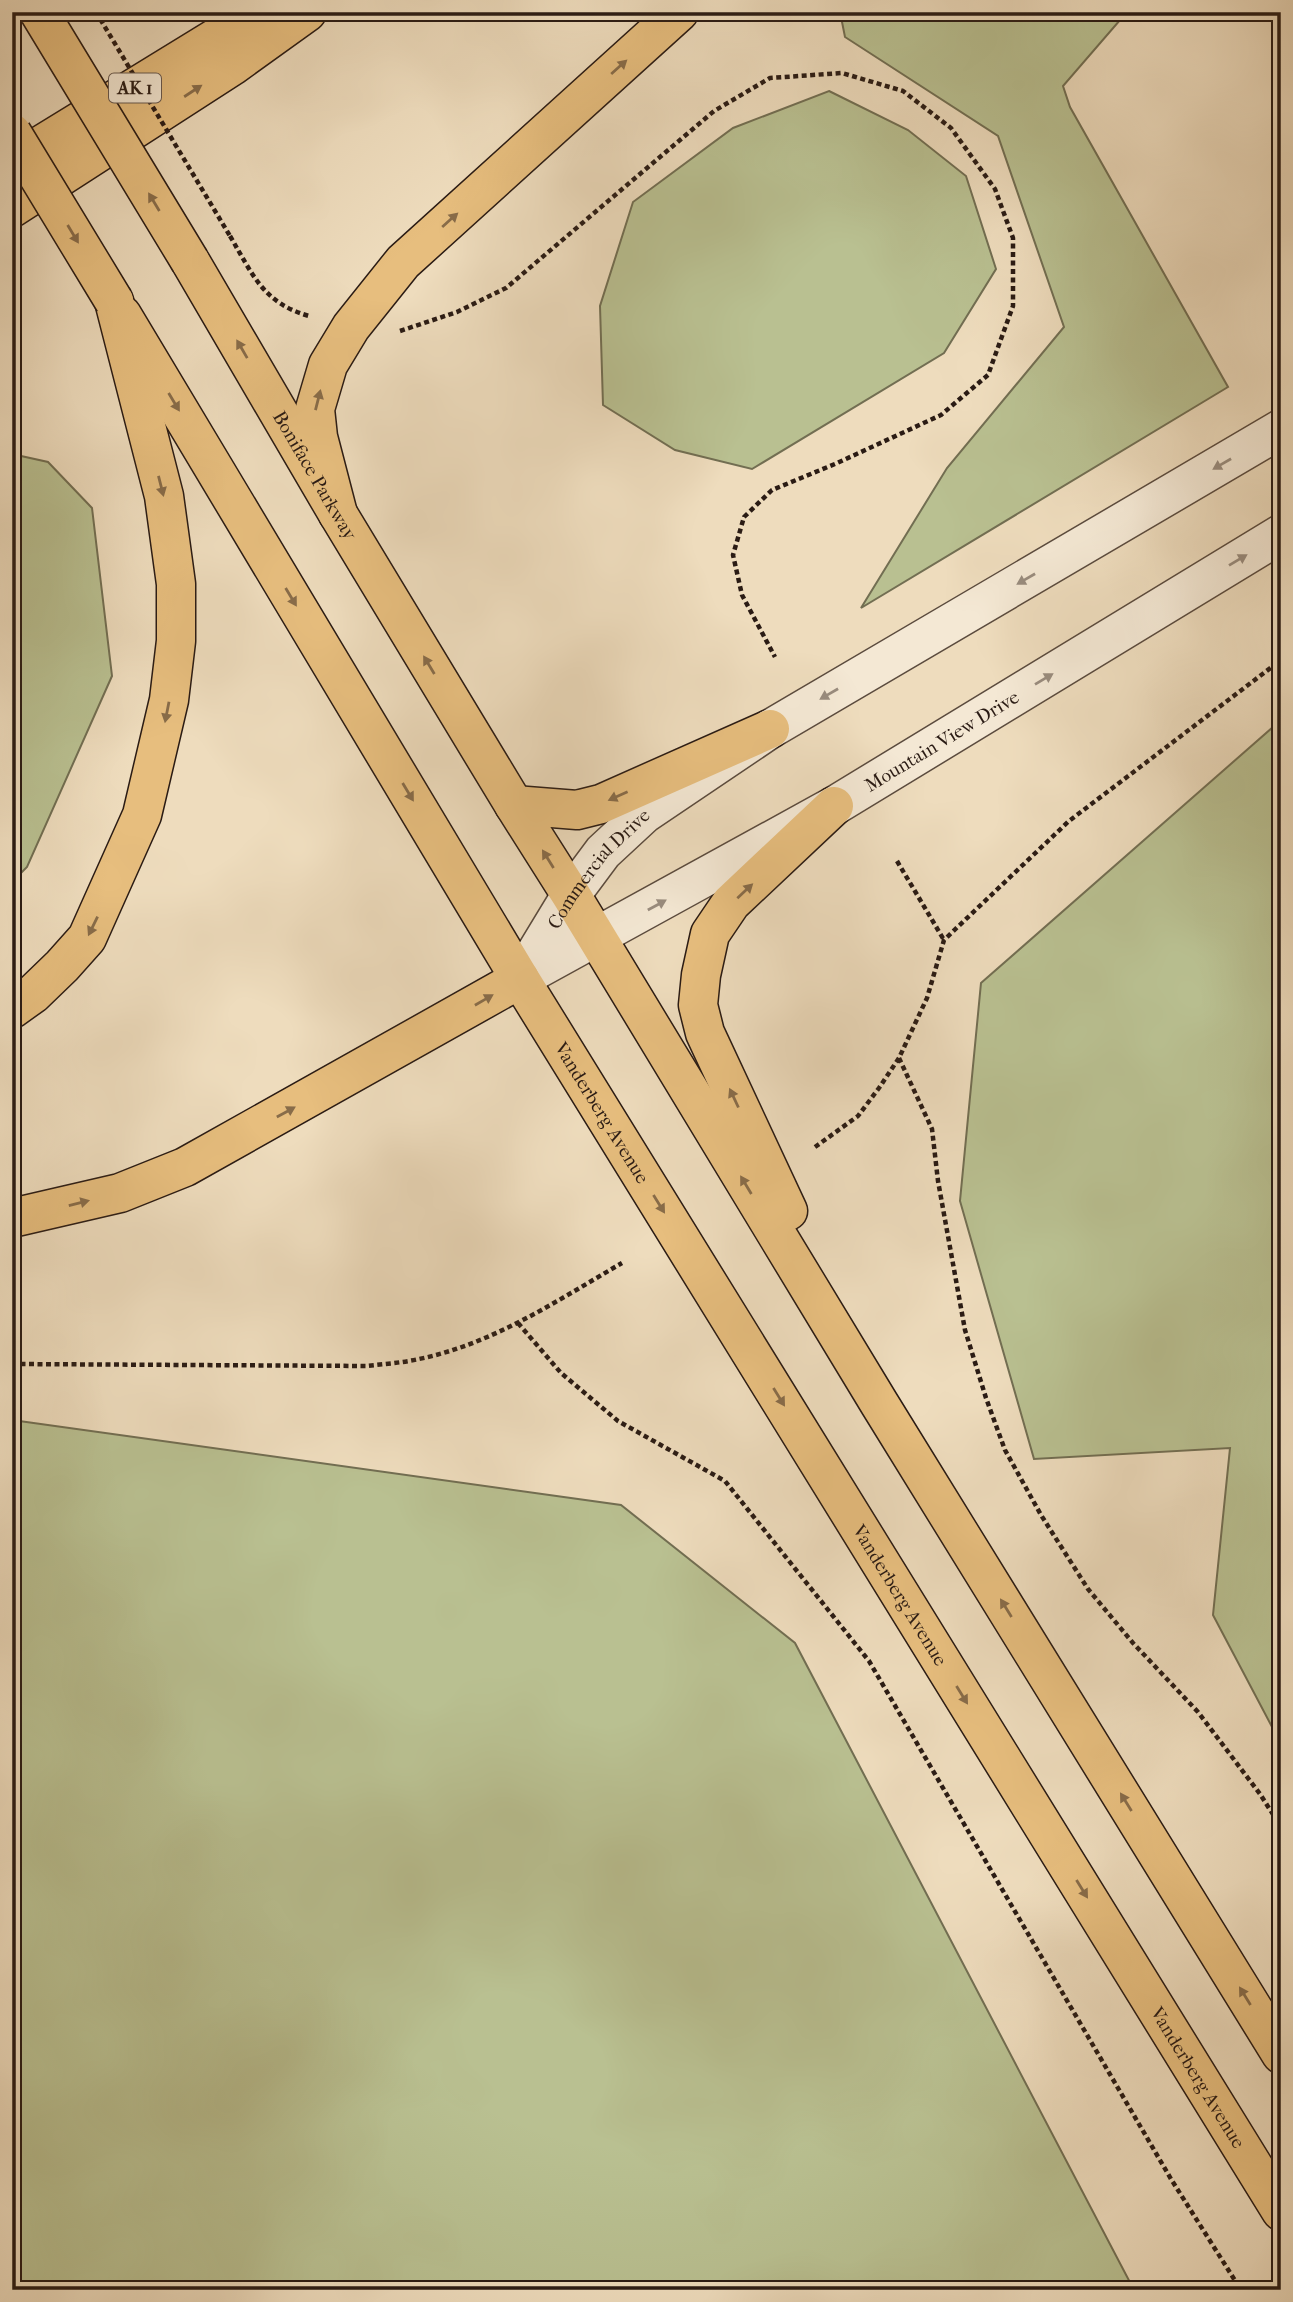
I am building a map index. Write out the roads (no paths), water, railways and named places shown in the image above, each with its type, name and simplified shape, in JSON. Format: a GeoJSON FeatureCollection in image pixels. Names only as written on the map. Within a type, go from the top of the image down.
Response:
{"type":"FeatureCollection","features":[{"type":"Feature","properties":{"kind":"main road","name":"Boniface Parkway"},"geometry":{"type":"LineString","coordinates":[[39,12],[190,261],[338,514],[597,937]]}},
{"type":"Feature","properties":{"kind":"main road","name":"AK 1"},"geometry":{"type":"LineString","coordinates":[[12,163],[258,12]]}},
{"type":"Feature","properties":{"kind":"main road"},"geometry":{"type":"LineString","coordinates":[[12,208],[232,66],[307,12]]}},
{"type":"Feature","properties":{"kind":"main road"},"geometry":{"type":"LineString","coordinates":[[338,514],[318,437],[314,409],[328,365],[351,327],[403,262],[679,12]]}},
{"type":"Feature","properties":{"kind":"main road"},"geometry":{"type":"LineString","coordinates":[[12,133],[520,979],[185,1167],[120,1193],[12,1218]]}},
{"type":"Feature","properties":{"kind":"main road"},"geometry":{"type":"LineString","coordinates":[[12,1009],[33,994],[87,938],[142,815],[169,700],[176,641],[176,584],[164,496],[114,301]]}},
{"type":"Feature","properties":{"kind":"main road"},"geometry":{"type":"LineString","coordinates":[[514,805],[577,810],[601,804],[770,729]]}},
{"type":"Feature","properties":{"kind":"main road"},"geometry":{"type":"LineString","coordinates":[[834,806],[731,903],[710,934],[698,1004],[705,1033],[731,1093],[879,1403]]}},
{"type":"Feature","properties":{"kind":"main road"},"geometry":{"type":"LineString","coordinates":[[597,937],[879,1403],[1281,2054]]}},
{"type":"Feature","properties":{"kind":"main road","name":"Vanderberg Avenue"},"geometry":{"type":"LineString","coordinates":[[520,979],[1281,2211]]}},
{"type":"Feature","properties":{"kind":"street"},"geometry":{"type":"LineString","coordinates":[[770,729],[1281,429]]}},
{"type":"Feature","properties":{"kind":"street","name":"Mountain View Drive"},"geometry":{"type":"LineString","coordinates":[[597,937],[834,806],[1281,534]]}},
{"type":"Feature","properties":{"kind":"street","name":"Commercial Drive"},"geometry":{"type":"LineString","coordinates":[[520,979],[571,895],[603,852],[644,814],[770,729]]}},
{"type":"Feature","properties":{"kind":"street","name":"Commercial Drive"},"geometry":{"type":"LineString","coordinates":[[520,979],[597,937]]}}]}
